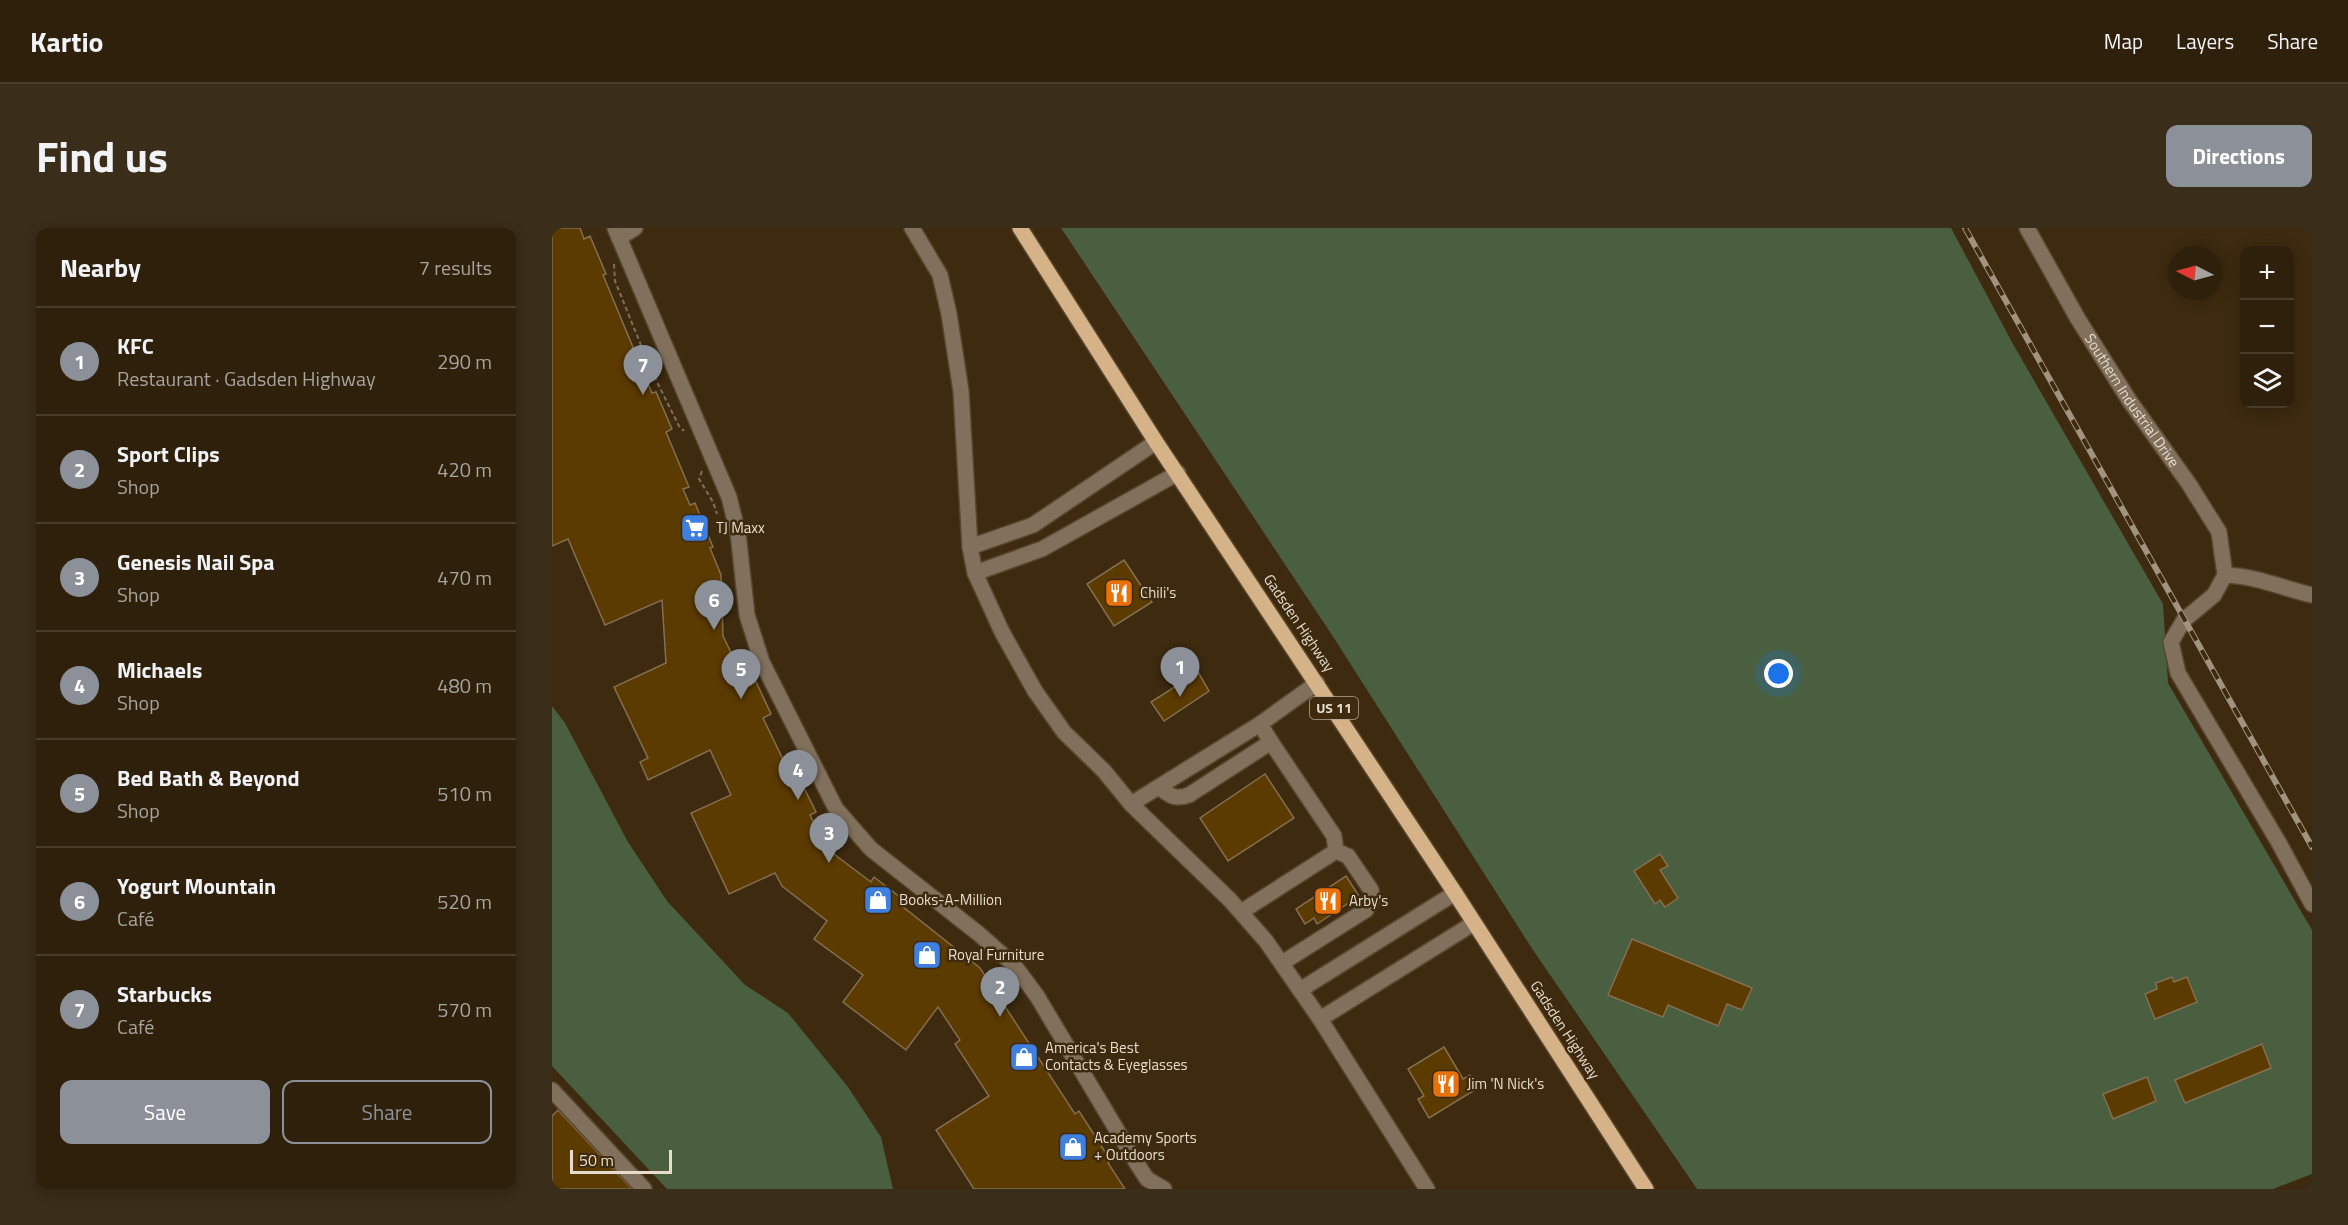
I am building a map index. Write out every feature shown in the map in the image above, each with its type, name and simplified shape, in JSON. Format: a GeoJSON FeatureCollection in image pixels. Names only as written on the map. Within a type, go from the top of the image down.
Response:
{"type":"FeatureCollection","features":[{"type":"Feature","properties":{"kind":"main road","name":"Gadsden Highway"},"geometry":{"type":"LineString","coordinates":[[1020,228],[1156,442],[1455,893],[1646,1189]]}},
{"type":"Feature","properties":{"kind":"street"},"geometry":{"type":"LineString","coordinates":[[635,228],[617,233],[729,497],[738,533],[747,615],[762,662],[836,809],[871,849],[979,934],[1014,965],[1037,996],[1107,1116],[1150,1184],[1164,1189]]}},
{"type":"Feature","properties":{"kind":"street"},"geometry":{"type":"LineString","coordinates":[[912,228],[940,275],[951,323],[961,391],[970,547],[975,573],[1002,632],[1035,691],[1064,732],[1104,771],[1131,804],[1241,912],[1282,963],[1427,1189]]}},
{"type":"Feature","properties":{"kind":"street","name":"Southern Industrial Drive"},"geometry":{"type":"LineString","coordinates":[[2027,228],[2078,319],[2219,532],[2225,575]]}},
{"type":"Feature","properties":{"kind":"street"},"geometry":{"type":"LineString","coordinates":[[970,547],[1033,525],[1156,442]]}},
{"type":"Feature","properties":{"kind":"street"},"geometry":{"type":"LineString","coordinates":[[975,573],[1042,549],[1178,473]]}},
{"type":"Feature","properties":{"kind":"street"},"geometry":{"type":"LineString","coordinates":[[2312,595],[2282,588],[2258,578],[2225,575],[2214,595],[2184,620],[2171,642],[2178,673],[2279,843],[2312,904]]}},
{"type":"Feature","properties":{"kind":"street"},"geometry":{"type":"LineString","coordinates":[[1131,804],[1260,724],[1317,683]]}},
{"type":"Feature","properties":{"kind":"street"},"geometry":{"type":"LineString","coordinates":[[1260,724],[1334,836],[1336,851]]}},
{"type":"Feature","properties":{"kind":"street"},"geometry":{"type":"LineString","coordinates":[[1159,787],[1172,798],[1178,799],[1189,795],[1271,742]]}},
{"type":"Feature","properties":{"kind":"street"},"geometry":{"type":"LineString","coordinates":[[1241,912],[1336,851]]}},
{"type":"Feature","properties":{"kind":"street"},"geometry":{"type":"LineString","coordinates":[[1282,963],[1366,910],[1372,900],[1371,890],[1348,856],[1336,851]]}},
{"type":"Feature","properties":{"kind":"street"},"geometry":{"type":"LineString","coordinates":[[1300,990],[1455,893]]}},
{"type":"Feature","properties":{"kind":"street"},"geometry":{"type":"LineString","coordinates":[[1320,1019],[1474,923]]}},
{"type":"Feature","properties":{"kind":"street"},"geometry":{"type":"LineString","coordinates":[[552,1090],[644,1189]]}},
{"type":"Feature","properties":{"kind":"path"},"geometry":{"type":"LineString","coordinates":[[614,263],[615,281],[651,370],[679,426],[686,432]]}},
{"type":"Feature","properties":{"kind":"path"},"geometry":{"type":"LineString","coordinates":[[703,470],[699,478],[713,502],[720,522]]}},
{"type":"Feature","properties":{"kind":"green space"},"geometry":{"type":"Polygon","coordinates":[[[1061,228],[1951,228],[2013,344],[2163,604],[2168,683],[2312,930],[2312,1174],[2273,1189],[1697,1189],[1531,947],[1332,635],[1061,228]]]}},
{"type":"Feature","properties":{"kind":"green space"},"geometry":{"type":"Polygon","coordinates":[[[552,706],[565,723],[628,842],[667,901],[745,985],[788,1013],[848,1087],[881,1137],[893,1189],[667,1189],[552,1066],[552,706]]]}},
{"type":"Feature","properties":{"kind":"building"},"geometry":{"type":"Polygon","coordinates":[[[552,228],[580,228],[584,239],[590,236],[606,274],[603,275],[652,393],[656,392],[672,429],[666,432],[689,487],[683,489],[690,505],[695,503],[713,547],[710,548],[721,575],[723,636],[742,675],[751,671],[771,714],[763,718],[794,782],[800,780],[816,812],[810,815],[826,848],[871,882],[874,877],[905,901],[902,906],[980,968],[1075,1114],[1079,1111],[1111,1161],[1108,1163],[1125,1189],[974,1189],[936,1130],[989,1096],[955,1044],[960,1040],[938,1007],[906,1050],[843,1002],[863,975],[814,939],[827,921],[782,886],[775,873],[729,894],[691,813],[731,795],[710,750],[648,780],[640,762],[648,758],[614,687],[666,663],[662,600],[605,625],[568,539],[552,546],[552,228]]]}},
{"type":"Feature","properties":{"kind":"building","name":"Chili's"},"geometry":{"type":"Polygon","coordinates":[[[1124,560],[1152,602],[1114,626],[1087,584],[1124,560]]]}},
{"type":"Feature","properties":{"kind":"building"},"geometry":{"type":"Polygon","coordinates":[[[1198,672],[1209,691],[1164,721],[1151,702],[1198,672]]]}},
{"type":"Feature","properties":{"kind":"building"},"geometry":{"type":"Polygon","coordinates":[[[1265,774],[1294,818],[1228,861],[1200,818],[1265,774]]]}},
{"type":"Feature","properties":{"kind":"building"},"geometry":{"type":"Polygon","coordinates":[[[1660,854],[1668,866],[1660,870],[1678,898],[1665,907],[1660,900],[1655,904],[1634,871],[1660,854]]]}},
{"type":"Feature","properties":{"kind":"building"},"geometry":{"type":"Polygon","coordinates":[[[1346,876],[1359,896],[1317,924],[1314,918],[1305,924],[1296,909],[1346,876]]]}},
{"type":"Feature","properties":{"kind":"building"},"geometry":{"type":"Polygon","coordinates":[[[1632,939],[1752,988],[1742,1010],[1727,1004],[1718,1026],[1668,1005],[1663,1017],[1608,995],[1632,939]]]}},
{"type":"Feature","properties":{"kind":"building"},"geometry":{"type":"Polygon","coordinates":[[[2172,977],[2174,982],[2187,977],[2197,1002],[2155,1019],[2145,994],[2157,989],[2156,983],[2172,977]]]}},
{"type":"Feature","properties":{"kind":"building"},"geometry":{"type":"Polygon","coordinates":[[[2262,1044],[2271,1068],[2185,1103],[2175,1080],[2262,1044]]]}},
{"type":"Feature","properties":{"kind":"building","name":"Jim 'N Nick's"},"geometry":{"type":"Polygon","coordinates":[[[1444,1047],[1463,1079],[1470,1075],[1478,1088],[1429,1118],[1418,1099],[1424,1096],[1408,1069],[1444,1047]]]}},
{"type":"Feature","properties":{"kind":"building"},"geometry":{"type":"Polygon","coordinates":[[[2147,1077],[2156,1101],[2113,1119],[2103,1094],[2147,1077]]]}},
{"type":"Feature","properties":{"kind":"building"},"geometry":{"type":"Polygon","coordinates":[[[558,1110],[632,1189],[552,1189],[552,1116],[558,1110]]]}},
{"type":"Feature","properties":{"kind":"railway"},"geometry":{"type":"LineString","coordinates":[[1965,228],[2312,847]]}},
{"type":"Feature","properties":{"kind":"place","name":"Starbucks"},"geometry":{"type":"Point","coordinates":[643,395]}},
{"type":"Feature","properties":{"kind":"place","name":"TJ Maxx"},"geometry":{"type":"Point","coordinates":[695,528]}},
{"type":"Feature","properties":{"kind":"place","name":"Chili's"},"geometry":{"type":"Point","coordinates":[1119,593]}},
{"type":"Feature","properties":{"kind":"place","name":"Yogurt Mountain"},"geometry":{"type":"Point","coordinates":[714,630]}},
{"type":"Feature","properties":{"kind":"place","name":"KFC"},"geometry":{"type":"Point","coordinates":[1180,697]}},
{"type":"Feature","properties":{"kind":"place","name":"Bed Bath & Beyond"},"geometry":{"type":"Point","coordinates":[741,699]}},
{"type":"Feature","properties":{"kind":"place","name":"Michaels"},"geometry":{"type":"Point","coordinates":[798,800]}},
{"type":"Feature","properties":{"kind":"place","name":"Genesis Nail Spa"},"geometry":{"type":"Point","coordinates":[829,863]}},
{"type":"Feature","properties":{"kind":"place","name":"Books-A-Million"},"geometry":{"type":"Point","coordinates":[878,900]}},
{"type":"Feature","properties":{"kind":"place","name":"Arby's"},"geometry":{"type":"Point","coordinates":[1328,901]}},
{"type":"Feature","properties":{"kind":"place","name":"Royal Furniture"},"geometry":{"type":"Point","coordinates":[927,955]}},
{"type":"Feature","properties":{"kind":"place","name":"Sport Clips"},"geometry":{"type":"Point","coordinates":[1000,1017]}},
{"type":"Feature","properties":{"kind":"place","name":"America's Best Contacts & Eyeglasses"},"geometry":{"type":"Point","coordinates":[1024,1057]}},
{"type":"Feature","properties":{"kind":"place","name":"Jim 'N Nick's"},"geometry":{"type":"Point","coordinates":[1446,1084]}},
{"type":"Feature","properties":{"kind":"place","name":"Academy Sports + Outdoors"},"geometry":{"type":"Point","coordinates":[1073,1147]}}]}
